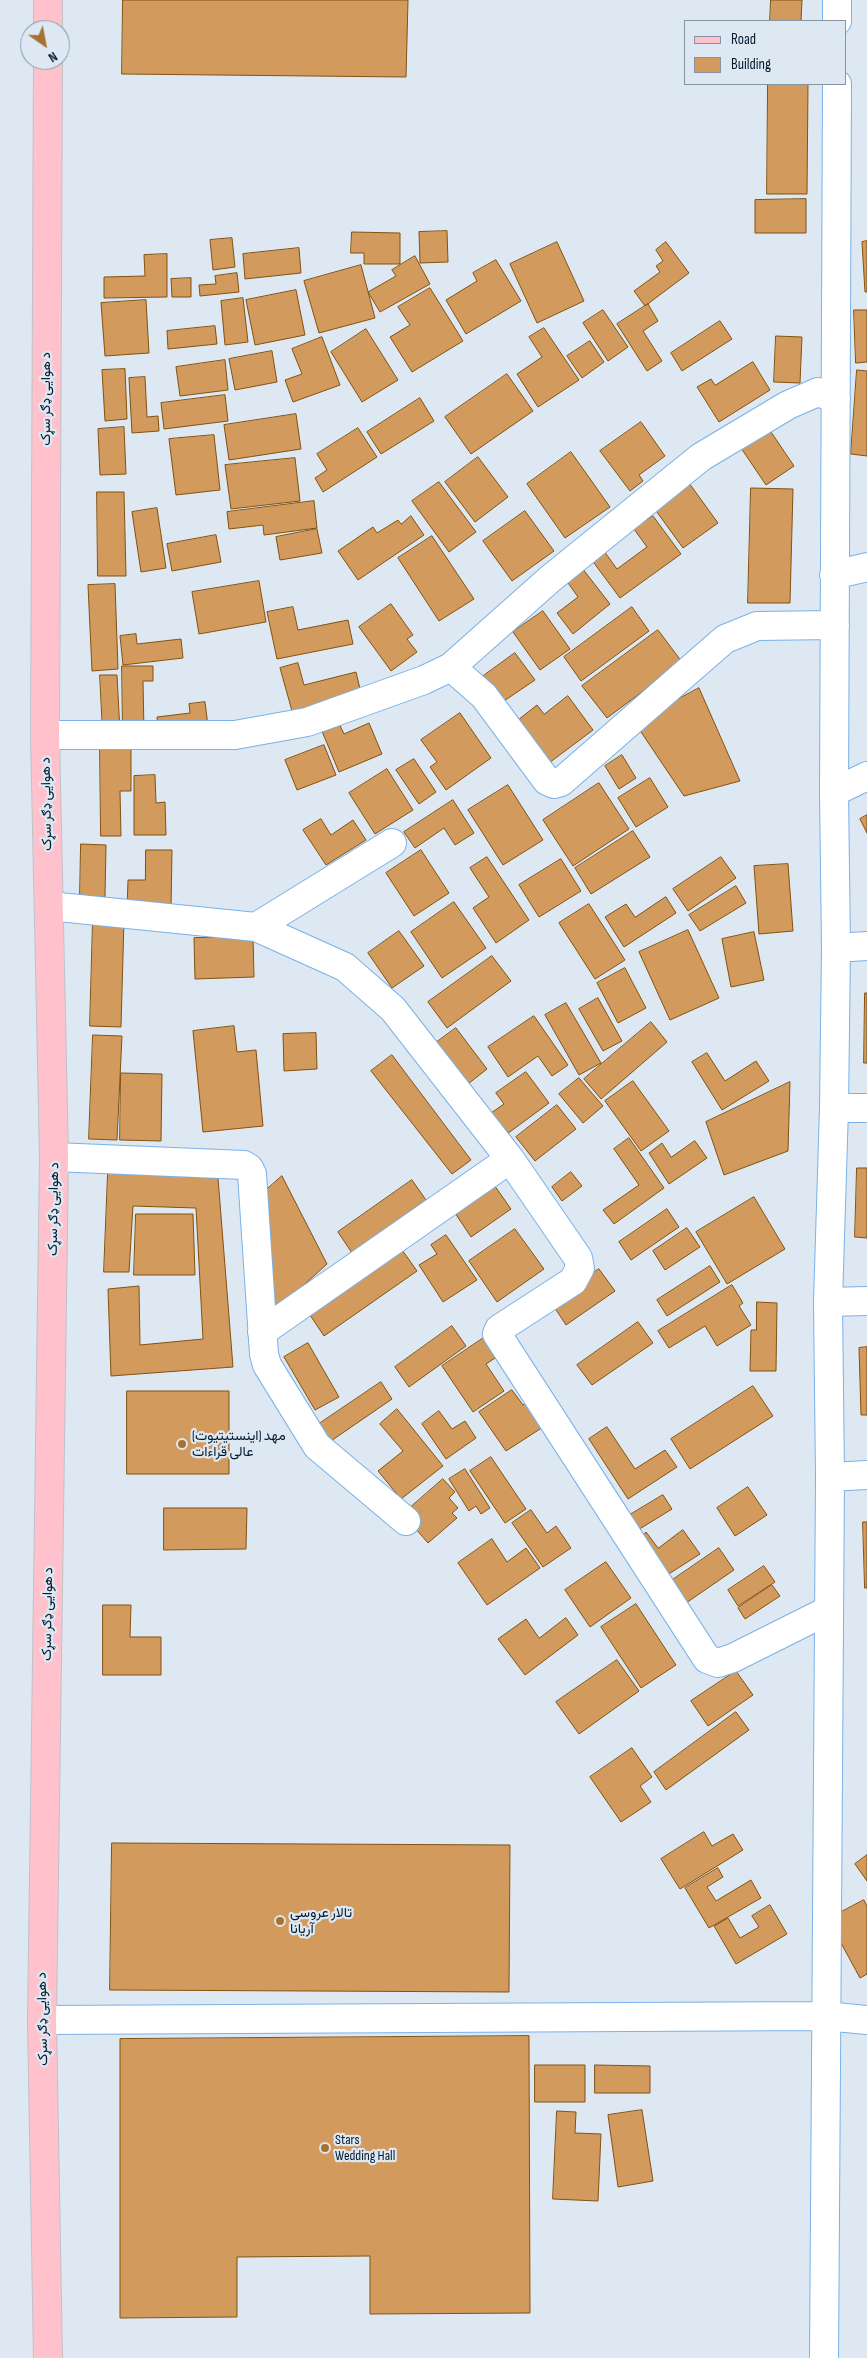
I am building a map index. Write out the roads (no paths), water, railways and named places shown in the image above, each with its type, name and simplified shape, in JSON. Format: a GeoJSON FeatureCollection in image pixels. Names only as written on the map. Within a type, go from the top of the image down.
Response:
{"type":"FeatureCollection","features":[{"type":"Feature","properties":{"kind":"main road"},"geometry":{"type":"LineString","coordinates":[[48,0],[48,20]]}},
{"type":"Feature","properties":{"kind":"main road","name":"د هوایی ډګر سړک"},"geometry":{"type":"LineString","coordinates":[[48,70],[45,735],[54,1157],[42,2020],[48,2358]]}},
{"type":"Feature","properties":{"kind":"street"},"geometry":{"type":"LineString","coordinates":[[837,0],[837,20]]}},
{"type":"Feature","properties":{"kind":"street"},"geometry":{"type":"LineString","coordinates":[[824,2358],[830,1478],[828,1302],[834,1108],[836,948],[834,575],[837,85]]}},
{"type":"Feature","properties":{"kind":"street"},"geometry":{"type":"LineString","coordinates":[[45,735],[235,735],[307,722],[424,680],[451,667],[550,579],[701,456],[788,405],[818,392],[836,399]]}},
{"type":"Feature","properties":{"kind":"street"},"geometry":{"type":"LineString","coordinates":[[834,575],[867,567]]}},
{"type":"Feature","properties":{"kind":"street"},"geometry":{"type":"LineString","coordinates":[[451,667],[484,696],[547,781],[554,784],[561,782],[725,640],[757,626],[835,625]]}},
{"type":"Feature","properties":{"kind":"street"},"geometry":{"type":"LineString","coordinates":[[834,792],[867,776]]}},
{"type":"Feature","properties":{"kind":"street"},"geometry":{"type":"LineString","coordinates":[[256,927],[392,843]]}},
{"type":"Feature","properties":{"kind":"street"},"geometry":{"type":"LineString","coordinates":[[49,906],[256,927],[345,967],[393,1009],[510,1158],[578,1258],[580,1268],[574,1281],[499,1329],[497,1334],[707,1659],[718,1663],[733,1658],[829,1610]]}},
{"type":"Feature","properties":{"kind":"street"},"geometry":{"type":"LineString","coordinates":[[836,948],[867,946]]}},
{"type":"Feature","properties":{"kind":"street"},"geometry":{"type":"LineString","coordinates":[[834,1108],[867,1108]]}},
{"type":"Feature","properties":{"kind":"street"},"geometry":{"type":"LineString","coordinates":[[54,1157],[244,1164],[249,1168],[252,1174],[262,1332],[266,1365],[316,1446],[406,1521]]}},
{"type":"Feature","properties":{"kind":"street"},"geometry":{"type":"LineString","coordinates":[[262,1332],[510,1158]]}},
{"type":"Feature","properties":{"kind":"street"},"geometry":{"type":"LineString","coordinates":[[828,1302],[867,1301]]}},
{"type":"Feature","properties":{"kind":"street"},"geometry":{"type":"LineString","coordinates":[[830,1478],[867,1475]]}},
{"type":"Feature","properties":{"kind":"street"},"geometry":{"type":"LineString","coordinates":[[42,2020],[825,2016],[867,2020]]}},
{"type":"Feature","properties":{"kind":"place","name":"مهد (اینستیتیوت) عالی قراءات"},"geometry":{"type":"Point","coordinates":[182,1444]}},
{"type":"Feature","properties":{"kind":"place","name":"تالار عروسی آریانا"},"geometry":{"type":"Point","coordinates":[280,1921]}},
{"type":"Feature","properties":{"kind":"place","name":"Stars Wedding Hall"},"geometry":{"type":"Point","coordinates":[325,2148]}}]}
